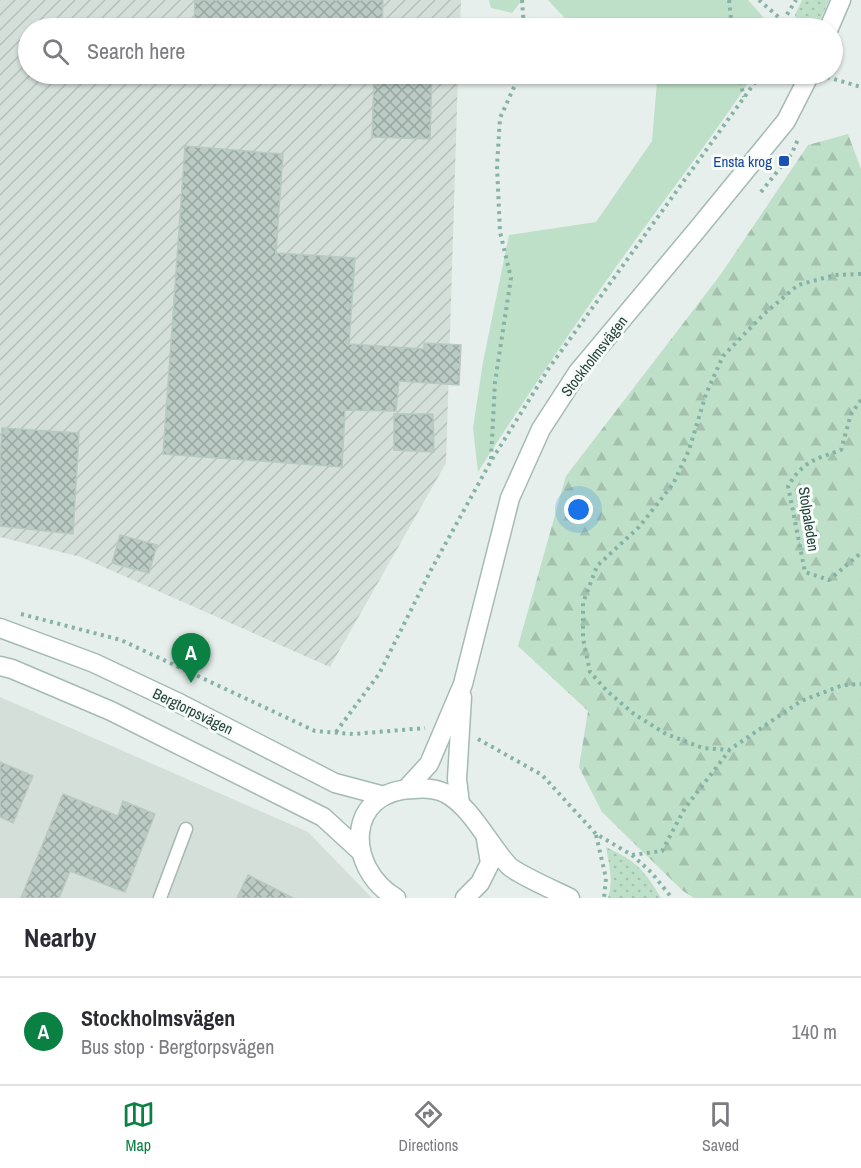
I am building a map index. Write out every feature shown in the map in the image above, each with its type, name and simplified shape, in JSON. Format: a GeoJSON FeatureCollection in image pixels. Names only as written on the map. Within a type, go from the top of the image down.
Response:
{"type":"FeatureCollection","features":[{"type":"Feature","properties":{"kind":"main road"},"geometry":{"type":"LineString","coordinates":[[833,18],[841,0]]}},
{"type":"Feature","properties":{"kind":"main road","name":"Stockholmsvägen"},"geometry":{"type":"LineString","coordinates":[[406,789],[429,764],[463,684],[510,498],[541,429],[578,372],[786,121],[805,84]]}},
{"type":"Feature","properties":{"kind":"main road","name":"Bergtorpsvägen"},"geometry":{"type":"LineString","coordinates":[[0,628],[94,663],[181,704],[335,783],[384,796]]}},
{"type":"Feature","properties":{"kind":"main road"},"geometry":{"type":"LineString","coordinates":[[0,666],[111,711],[323,817],[359,850]]}},
{"type":"Feature","properties":{"kind":"main road","name":"Stockholmsvägen"},"geometry":{"type":"LineString","coordinates":[[460,804],[457,779],[463,684]]}},
{"type":"Feature","properties":{"kind":"main road"},"geometry":{"type":"LineString","coordinates":[[396,898],[386,892],[367,868],[359,850],[358,832],[367,809],[384,796],[406,789],[426,788],[445,793],[460,804],[511,868],[570,898]]}},
{"type":"Feature","properties":{"kind":"main road"},"geometry":{"type":"LineString","coordinates":[[465,898],[480,883],[490,863],[486,837]]}},
{"type":"Feature","properties":{"kind":"lane"},"geometry":{"type":"LineString","coordinates":[[160,898],[186,829]]}},
{"type":"Feature","properties":{"kind":"path"},"geometry":{"type":"LineString","coordinates":[[522,0],[523,18]]}},
{"type":"Feature","properties":{"kind":"path"},"geometry":{"type":"LineString","coordinates":[[729,0],[731,18]]}},
{"type":"Feature","properties":{"kind":"path"},"geometry":{"type":"LineString","coordinates":[[759,0],[780,18]]}},
{"type":"Feature","properties":{"kind":"path"},"geometry":{"type":"LineString","coordinates":[[785,18],[796,0]]}},
{"type":"Feature","properties":{"kind":"path"},"geometry":{"type":"LineString","coordinates":[[843,81],[861,87]]}},
{"type":"Feature","properties":{"kind":"path"},"geometry":{"type":"LineString","coordinates":[[491,461],[495,382],[511,278],[500,232],[497,166],[500,118],[515,84]]}},
{"type":"Feature","properties":{"kind":"path"},"geometry":{"type":"LineString","coordinates":[[740,84],[744,98]]}},
{"type":"Feature","properties":{"kind":"path"},"geometry":{"type":"LineString","coordinates":[[729,750],[703,748],[666,734],[634,714],[608,691],[590,672],[583,638],[583,603],[597,566],[639,527],[673,484],[688,450],[706,394],[723,356],[764,314],[798,285],[836,275],[861,274]]}},
{"type":"Feature","properties":{"kind":"path","name":"Stolpaleden"},"geometry":{"type":"LineString","coordinates":[[861,400],[851,414],[842,450],[811,461],[797,470],[788,486],[805,572],[829,580],[861,553]]}},
{"type":"Feature","properties":{"kind":"path"},"geometry":{"type":"LineString","coordinates":[[11,611],[121,640],[315,731],[353,734],[427,728]]}},
{"type":"Feature","properties":{"kind":"path"},"geometry":{"type":"LineString","coordinates":[[632,855],[662,850],[685,808],[729,750],[801,701],[843,685],[861,684]]}},
{"type":"Feature","properties":{"kind":"path"},"geometry":{"type":"LineString","coordinates":[[476,738],[542,775],[596,834],[632,855],[651,872],[672,898]]}},
{"type":"Feature","properties":{"kind":"path"},"geometry":{"type":"LineString","coordinates":[[596,834],[606,878],[604,898]]}},
{"type":"Feature","properties":{"kind":"shaded area"},"geometry":{"type":"Polygon","coordinates":[[[0,0],[461,0],[460,18],[18,18],[18,84],[458,84],[446,463],[330,667],[81,557],[0,537],[0,0]]]}},
{"type":"Feature","properties":{"kind":"shaded area"},"geometry":{"type":"Polygon","coordinates":[[[0,697],[308,832],[372,898],[0,898],[0,697]]]}},
{"type":"Feature","properties":{"kind":"green space"},"geometry":{"type":"Polygon","coordinates":[[[489,0],[522,0],[512,13],[491,8],[489,0]]]}},
{"type":"Feature","properties":{"kind":"green space"},"geometry":{"type":"Polygon","coordinates":[[[548,0],[748,0],[764,18],[565,18],[548,0]]]}},
{"type":"Feature","properties":{"kind":"green space"},"geometry":{"type":"Polygon","coordinates":[[[802,0],[829,0],[821,18],[796,18],[795,15],[802,0]]]}},
{"type":"Feature","properties":{"kind":"green space"},"geometry":{"type":"Polygon","coordinates":[[[657,84],[747,84],[581,317],[478,472],[473,428],[483,362],[509,235],[596,222],[652,141],[657,84]]]}},
{"type":"Feature","properties":{"kind":"green space"},"geometry":{"type":"Polygon","coordinates":[[[848,134],[861,169],[861,898],[694,898],[683,891],[602,812],[579,767],[588,711],[518,646],[566,476],[721,274],[808,145],[848,134]]]}},
{"type":"Feature","properties":{"kind":"green space"},"geometry":{"type":"Polygon","coordinates":[[[606,847],[638,867],[661,898],[608,898],[611,879],[606,847]]]}},
{"type":"Feature","properties":{"kind":"building"},"geometry":{"type":"Polygon","coordinates":[[[195,0],[383,0],[382,18],[194,18],[195,0]]]}},
{"type":"Feature","properties":{"kind":"building"},"geometry":{"type":"Polygon","coordinates":[[[374,84],[432,84],[430,139],[372,137],[374,84]]]}},
{"type":"Feature","properties":{"kind":"building"},"geometry":{"type":"Polygon","coordinates":[[[185,146],[283,154],[276,253],[355,258],[349,344],[424,349],[424,343],[461,345],[459,385],[399,381],[396,411],[345,410],[342,467],[163,454],[185,146]]]}},
{"type":"Feature","properties":{"kind":"building"},"geometry":{"type":"Polygon","coordinates":[[[394,414],[433,414],[434,452],[394,450],[394,414]]]}},
{"type":"Feature","properties":{"kind":"building"},"geometry":{"type":"Polygon","coordinates":[[[2,428],[79,433],[73,534],[0,526],[2,428]]]}},
{"type":"Feature","properties":{"kind":"building"},"geometry":{"type":"Polygon","coordinates":[[[120,535],[157,545],[149,573],[112,563],[120,535]]]}},
{"type":"Feature","properties":{"kind":"building"},"geometry":{"type":"Polygon","coordinates":[[[0,762],[33,776],[13,823],[0,817],[0,762]]]}},
{"type":"Feature","properties":{"kind":"building"},"geometry":{"type":"Polygon","coordinates":[[[63,794],[118,816],[123,801],[155,814],[125,892],[70,871],[59,898],[21,898],[63,794]]]}},
{"type":"Feature","properties":{"kind":"building"},"geometry":{"type":"Polygon","coordinates":[[[248,875],[293,898],[237,898],[248,875]]]}},
{"type":"Feature","properties":{"kind":"place","name":"Ensta krog"},"geometry":{"type":"Point","coordinates":[784,161]}},
{"type":"Feature","properties":{"kind":"place","name":"Stockholmsvägen"},"geometry":{"type":"Point","coordinates":[191,683]}}]}
